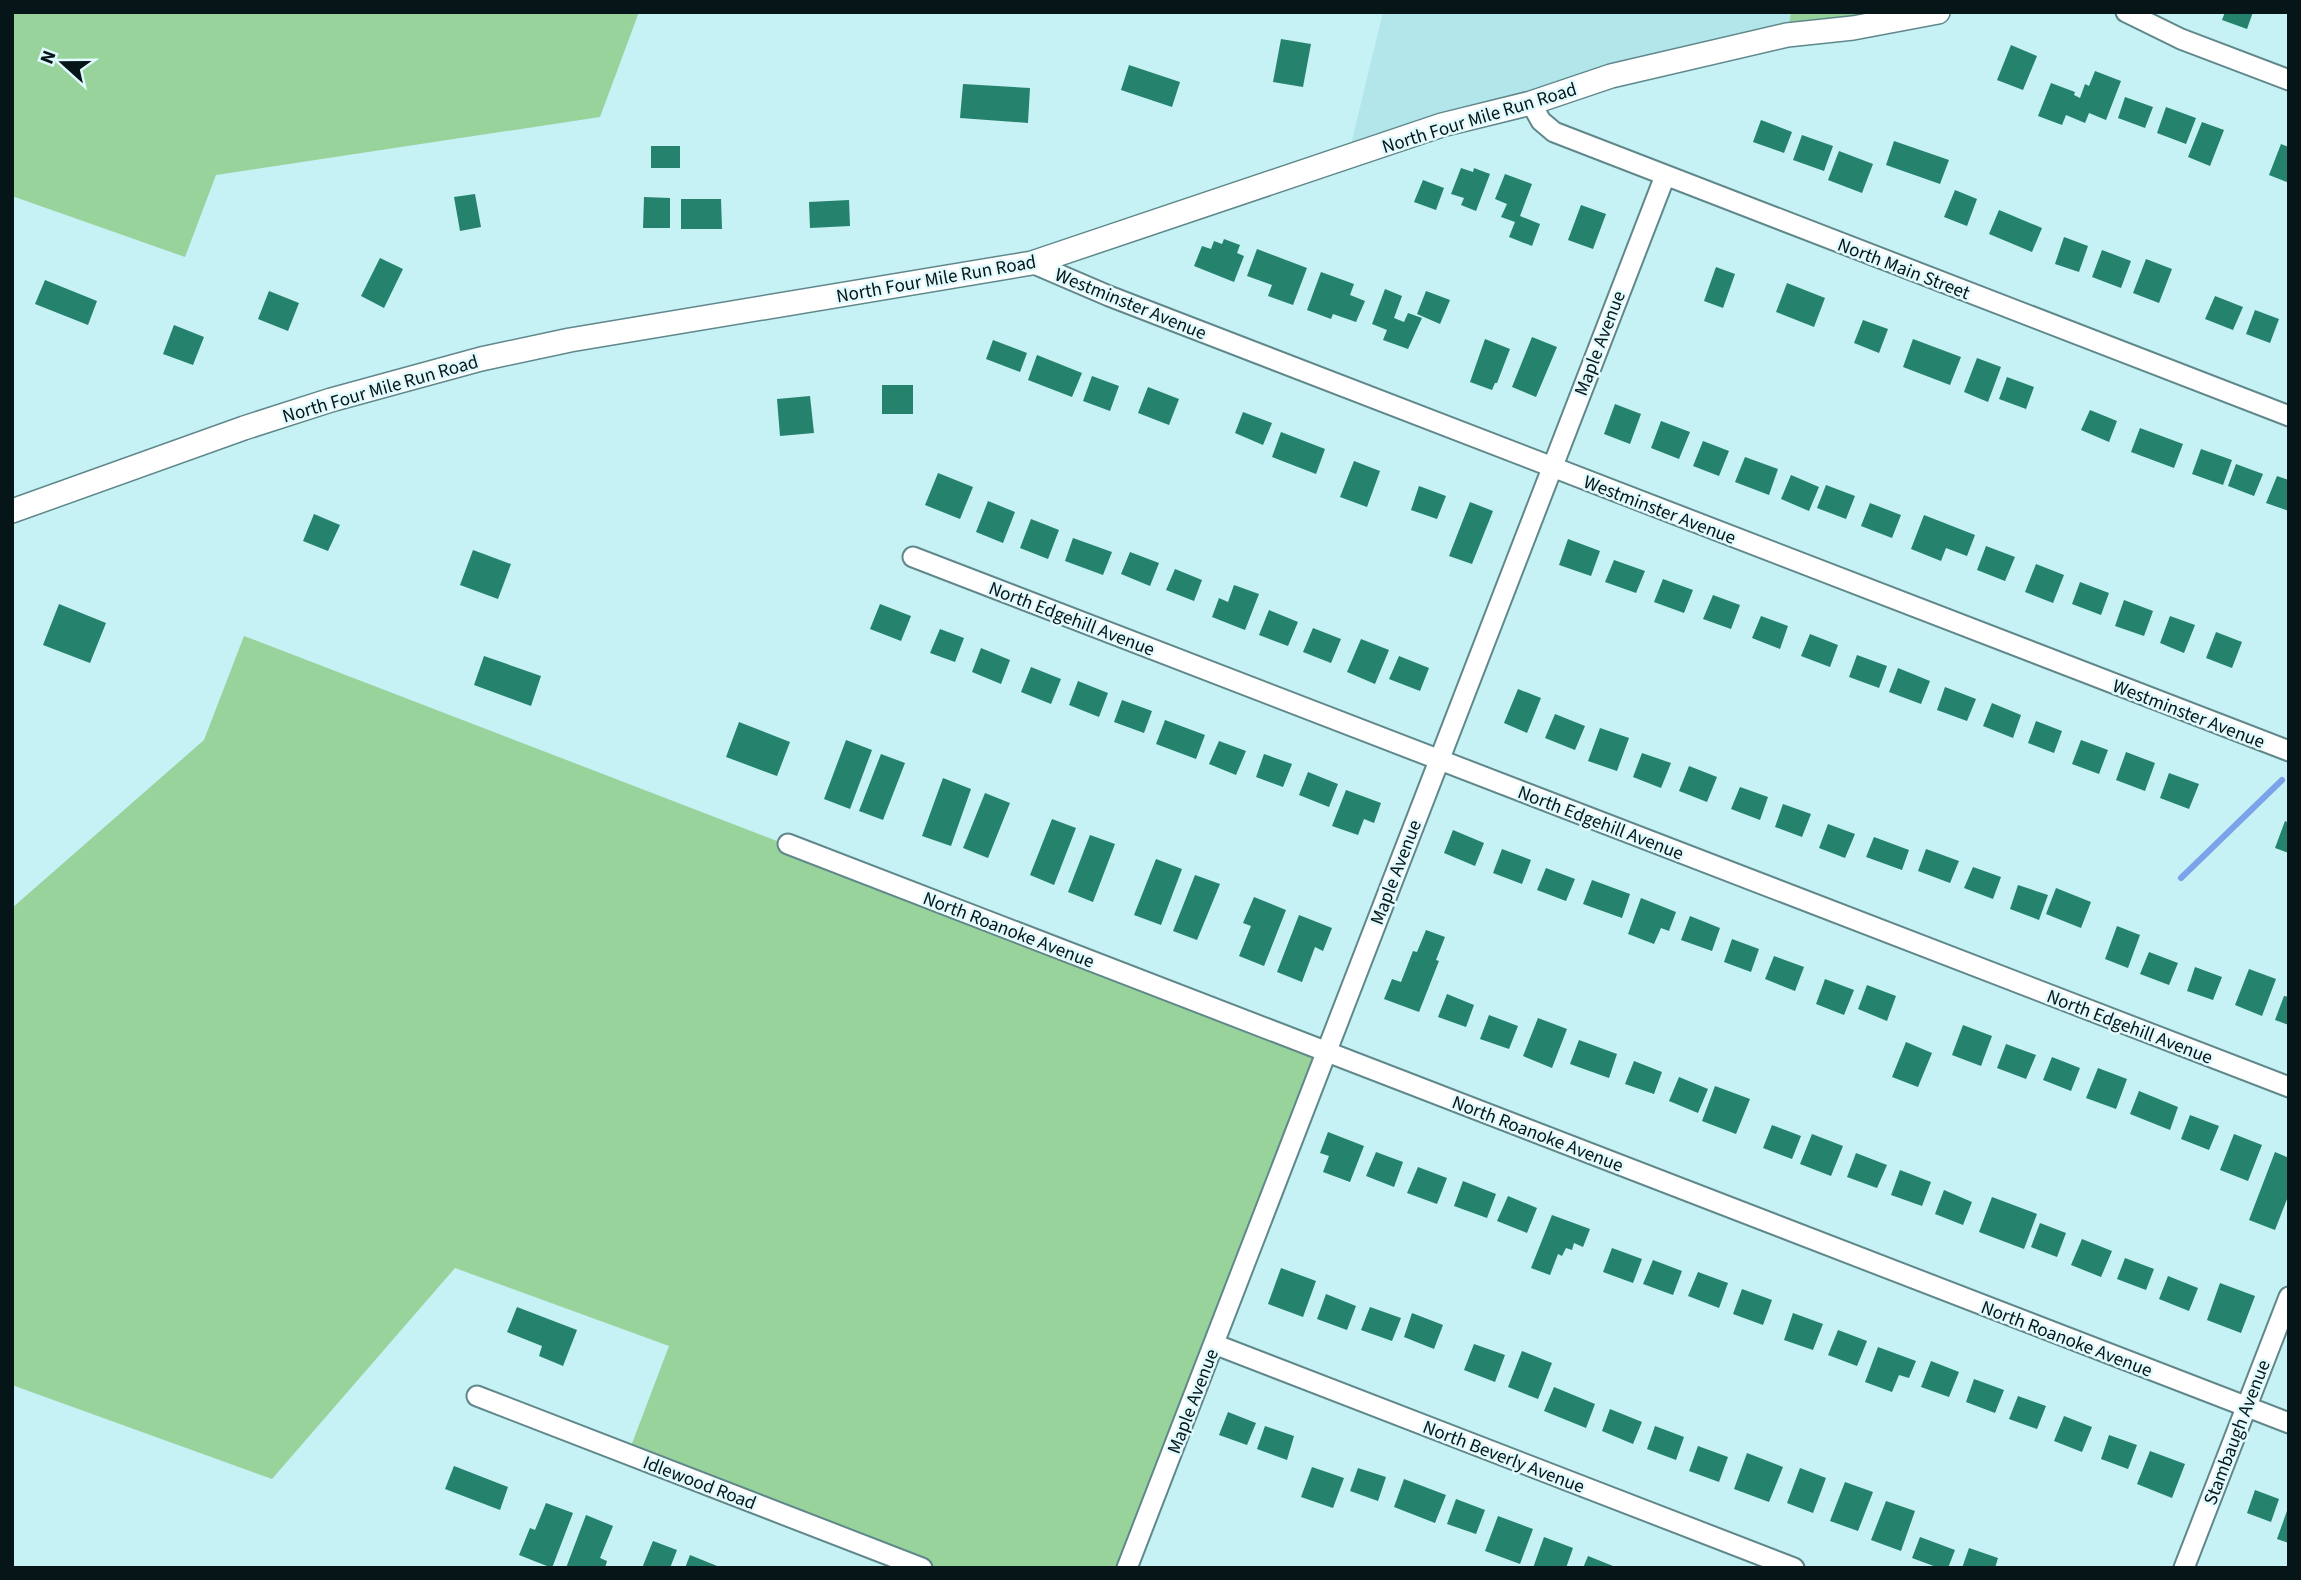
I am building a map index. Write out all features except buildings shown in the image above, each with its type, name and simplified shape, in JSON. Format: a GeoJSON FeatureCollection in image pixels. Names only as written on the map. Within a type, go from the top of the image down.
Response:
{"type":"FeatureCollection","features":[{"type":"Feature","properties":{"kind":"street","name":"North Four Mile Run Road"},"geometry":{"type":"LineString","coordinates":[[12,511],[269,420],[481,359],[570,340],[1032,263],[1442,125],[1531,103],[1611,76],[1724,51],[1789,24],[1853,28],[1938,12]]}},
{"type":"Feature","properties":{"kind":"street"},"geometry":{"type":"LineString","coordinates":[[2126,12],[2181,39],[2289,80]]}},
{"type":"Feature","properties":{"kind":"street","name":"North Main Street"},"geometry":{"type":"LineString","coordinates":[[1531,103],[1541,121],[1554,132],[2289,416]]}},
{"type":"Feature","properties":{"kind":"street","name":"Maple Avenue"},"geometry":{"type":"LineString","coordinates":[[1127,1568],[1665,176]]}},
{"type":"Feature","properties":{"kind":"street","name":"Westminster Avenue"},"geometry":{"type":"LineString","coordinates":[[1032,263],[1109,296],[2289,751]]}},
{"type":"Feature","properties":{"kind":"street","name":"North Edgehill Avenue"},"geometry":{"type":"LineString","coordinates":[[913,557],[2289,1087]]}},
{"type":"Feature","properties":{"kind":"street","name":"North Roanoke Avenue"},"geometry":{"type":"LineString","coordinates":[[788,844],[2289,1423]]}},
{"type":"Feature","properties":{"kind":"street","name":"Stambaugh Avenue"},"geometry":{"type":"LineString","coordinates":[[2184,1568],[2289,1297]]}},
{"type":"Feature","properties":{"kind":"street","name":"North Beverly Avenue"},"geometry":{"type":"LineString","coordinates":[[1214,1344],[1794,1568]]}},
{"type":"Feature","properties":{"kind":"street","name":"Idlewood Road"},"geometry":{"type":"LineString","coordinates":[[477,1396],[922,1568]]}},
{"type":"Feature","properties":{"kind":"shaded area"},"geometry":{"type":"Polygon","coordinates":[[[1383,12],[1791,12],[1787,35],[1348,157],[1383,12]]]}},
{"type":"Feature","properties":{"kind":"green space"},"geometry":{"type":"Polygon","coordinates":[[[12,12],[639,12],[600,117],[216,175],[185,257],[12,196],[12,12]]]}},
{"type":"Feature","properties":{"kind":"green space"},"geometry":{"type":"Polygon","coordinates":[[[1791,12],[1938,12],[1787,35],[1791,12]]]}},
{"type":"Feature","properties":{"kind":"green space"},"geometry":{"type":"Polygon","coordinates":[[[244,636],[1326,1052],[1127,1568],[922,1568],[628,1454],[669,1346],[455,1268],[272,1479],[12,1385],[12,908],[204,740],[244,636]]]}},
{"type":"Feature","properties":{"kind":"waterway"},"geometry":{"type":"LineString","coordinates":[[2181,878],[2282,780]]}}]}
